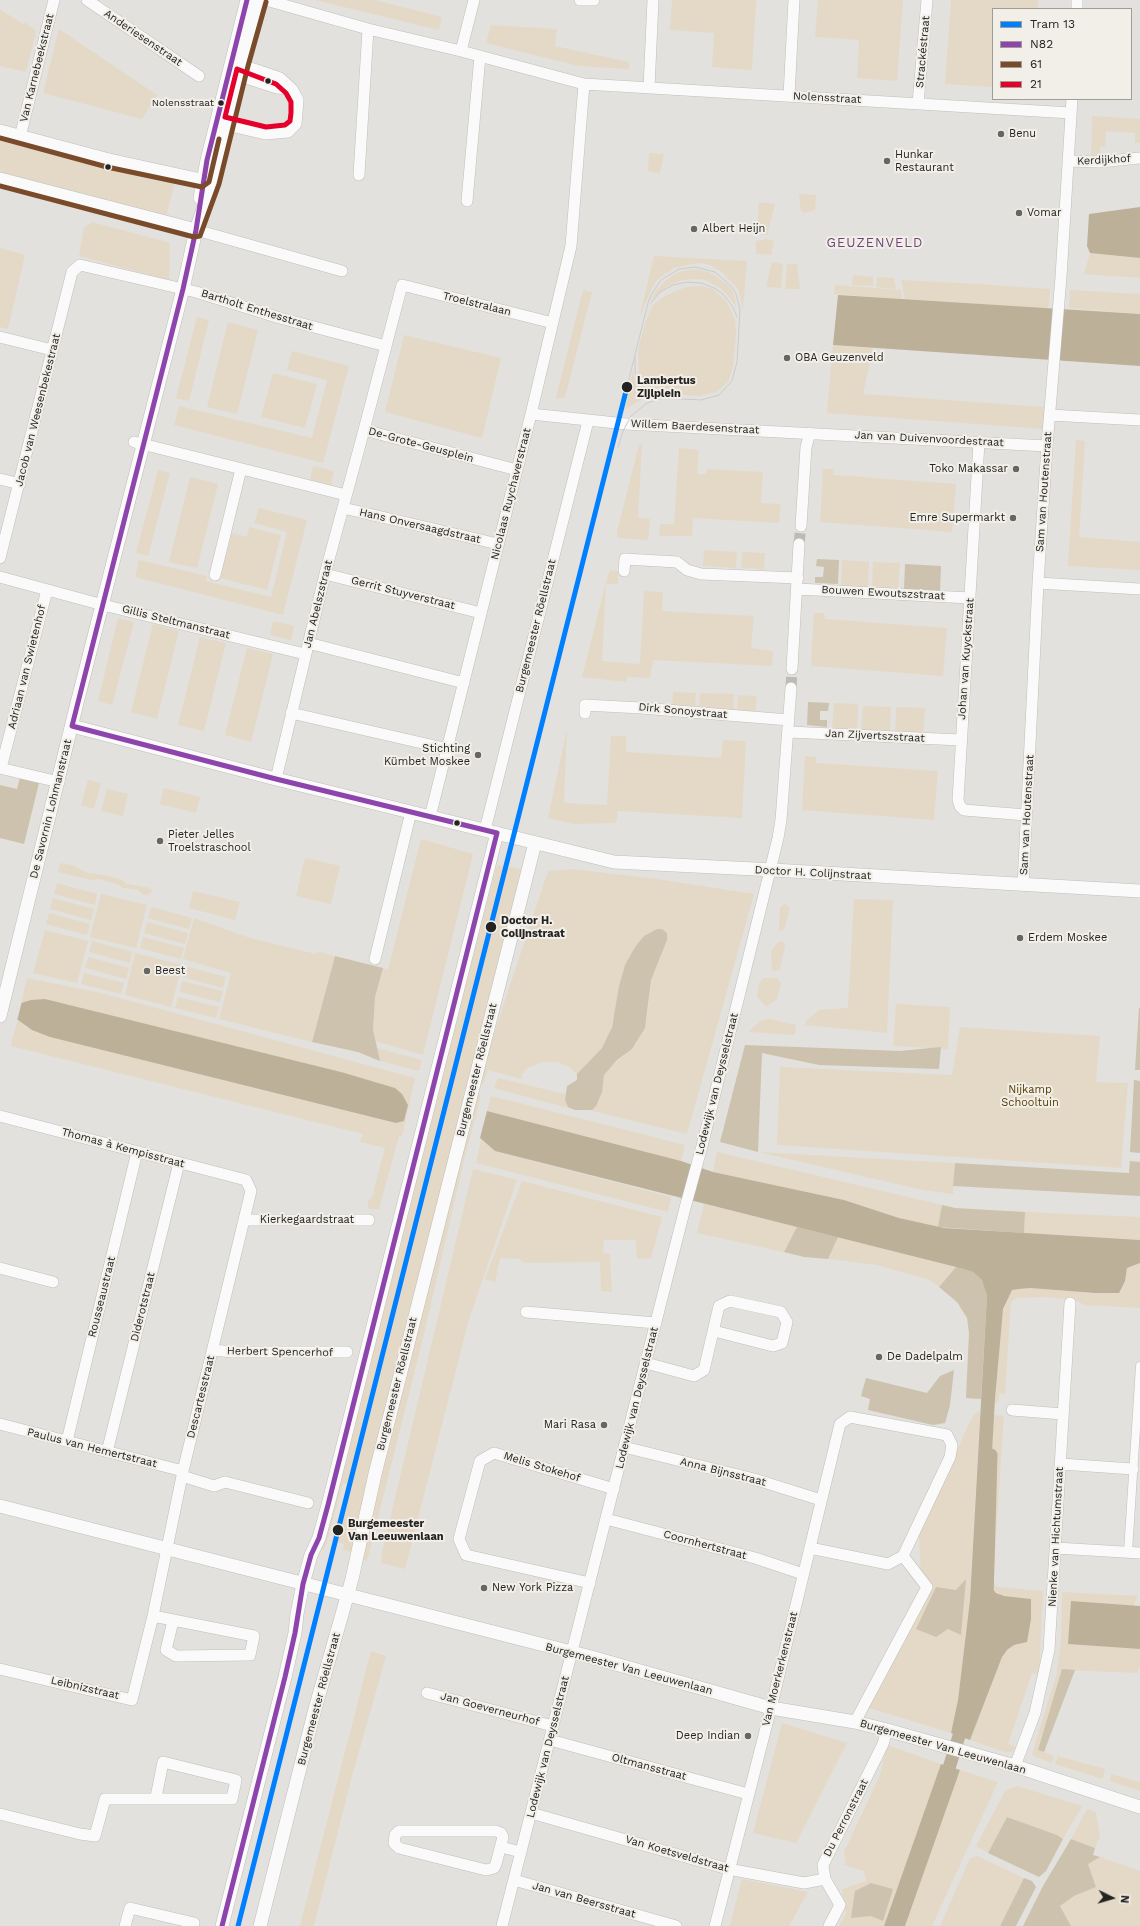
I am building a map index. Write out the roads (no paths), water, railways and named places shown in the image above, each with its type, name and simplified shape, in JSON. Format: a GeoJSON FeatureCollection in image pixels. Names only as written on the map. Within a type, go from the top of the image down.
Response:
{"type":"FeatureCollection","features":[{"type":"Feature","properties":{"kind":"street","name":"Van Karnebeekstraat"},"geometry":{"type":"LineString","coordinates":[[20,136],[54,0]]}},
{"type":"Feature","properties":{"kind":"street","name":"Anderiesenstraat"},"geometry":{"type":"LineString","coordinates":[[87,0],[199,76]]}},
{"type":"Feature","properties":{"kind":"street","name":"De Savornin Lohmanstraat"},"geometry":{"type":"LineString","coordinates":[[0,1016],[103,605],[139,443],[184,289],[207,181],[235,68],[247,0]]}},
{"type":"Feature","properties":{"kind":"street","name":"De Savornin Lohmanstraat"},"geometry":{"type":"LineString","coordinates":[[235,68],[259,0]]}},
{"type":"Feature","properties":{"kind":"street"},"geometry":{"type":"LineString","coordinates":[[461,51],[474,0]]}},
{"type":"Feature","properties":{"kind":"street"},"geometry":{"type":"LineString","coordinates":[[580,0],[594,0]]}},
{"type":"Feature","properties":{"kind":"street"},"geometry":{"type":"LineString","coordinates":[[649,88],[653,0]]}},
{"type":"Feature","properties":{"kind":"street"},"geometry":{"type":"LineString","coordinates":[[789,96],[794,0]]}},
{"type":"Feature","properties":{"kind":"street","name":"Strackéstraat"},"geometry":{"type":"LineString","coordinates":[[918,104],[927,0]]}},
{"type":"Feature","properties":{"kind":"street","name":"Nolensstraat"},"geometry":{"type":"LineString","coordinates":[[272,1],[368,29],[461,51],[584,84],[1071,113]]}},
{"type":"Feature","properties":{"kind":"street"},"geometry":{"type":"LineString","coordinates":[[359,175],[368,29]]}},
{"type":"Feature","properties":{"kind":"street"},"geometry":{"type":"LineString","coordinates":[[467,201],[480,56]]}},
{"type":"Feature","properties":{"kind":"street"},"geometry":{"type":"LineString","coordinates":[[221,124],[265,134],[288,132],[296,124],[298,100],[292,89],[280,78],[235,68]]}},
{"type":"Feature","properties":{"kind":"street","name":"Nicolaas Ruychaverstraat"},"geometry":{"type":"LineString","coordinates":[[430,817],[531,414],[571,246],[584,84]]}},
{"type":"Feature","properties":{"kind":"street","name":"Sam van Houtenstraat"},"geometry":{"type":"LineString","coordinates":[[1023,885],[1038,583],[1047,446],[1055,363],[1072,100]]}},
{"type":"Feature","properties":{"kind":"street"},"geometry":{"type":"LineString","coordinates":[[0,131],[109,160],[207,181]]}},
{"type":"Feature","properties":{"kind":"street","name":"Kerdijkhof"},"geometry":{"type":"LineString","coordinates":[[1068,162],[1098,162],[1140,158]]}},
{"type":"Feature","properties":{"kind":"street"},"geometry":{"type":"LineString","coordinates":[[0,180],[196,230],[342,271]]}},
{"type":"Feature","properties":{"kind":"street","name":"Bartholt Enthesstraat"},"geometry":{"type":"LineString","coordinates":[[80,266],[184,289],[280,318],[386,346]]}},
{"type":"Feature","properties":{"kind":"street","name":"Jacob van Weesenbekestraat"},"geometry":{"type":"LineString","coordinates":[[0,558],[20,484],[72,272],[80,266]]}},
{"type":"Feature","properties":{"kind":"street","name":"Troelstralaan"},"geometry":{"type":"LineString","coordinates":[[386,346],[402,285],[553,323]]}},
{"type":"Feature","properties":{"kind":"street"},"geometry":{"type":"LineString","coordinates":[[0,337],[52,350]]}},
{"type":"Feature","properties":{"kind":"street","name":"De-Grote-Geusplein"},"geometry":{"type":"LineString","coordinates":[[386,346],[364,430],[517,470]]}},
{"type":"Feature","properties":{"kind":"street","name":"Willem Baerdesenstraat"},"geometry":{"type":"LineString","coordinates":[[531,414],[626,424],[810,433]]}},
{"type":"Feature","properties":{"kind":"street"},"geometry":{"type":"LineString","coordinates":[[1050,415],[1140,420]]}},
{"type":"Feature","properties":{"kind":"street","name":"Burgemeester Röellstraat"},"geometry":{"type":"LineString","coordinates":[[222,1926],[285,1677],[295,1633],[303,1584],[311,1556],[319,1538],[328,1505],[491,832],[588,421]]}},
{"type":"Feature","properties":{"kind":"street","name":"Jan Abelszstraat"},"geometry":{"type":"LineString","coordinates":[[276,779],[325,574],[364,430]]}},
{"type":"Feature","properties":{"kind":"street"},"geometry":{"type":"LineString","coordinates":[[801,526],[806,447],[810,433]]}},
{"type":"Feature","properties":{"kind":"street","name":"Jan van Duivenvoordestraat"},"geometry":{"type":"LineString","coordinates":[[810,433],[1047,446]]}},
{"type":"Feature","properties":{"kind":"street","name":"Johan van Kuyckstraat"},"geometry":{"type":"LineString","coordinates":[[979,442],[960,740],[958,800],[960,806],[964,810],[1026,815]]}},
{"type":"Feature","properties":{"kind":"street"},"geometry":{"type":"LineString","coordinates":[[139,443],[346,496]]}},
{"type":"Feature","properties":{"kind":"street"},"geometry":{"type":"LineString","coordinates":[[215,575],[241,469]]}},
{"type":"Feature","properties":{"kind":"street"},"geometry":{"type":"LineString","coordinates":[[0,479],[20,484]]}},
{"type":"Feature","properties":{"kind":"street","name":"Hans Onversaagdstraat"},"geometry":{"type":"LineString","coordinates":[[343,508],[498,544]]}},
{"type":"Feature","properties":{"kind":"street"},"geometry":{"type":"LineString","coordinates":[[792,669],[799,544]]}},
{"type":"Feature","properties":{"kind":"street"},"geometry":{"type":"LineString","coordinates":[[624,571],[625,560],[677,562],[687,570],[701,574],[797,584]]}},
{"type":"Feature","properties":{"kind":"street","name":"Gerrit Stuyverstraat"},"geometry":{"type":"LineString","coordinates":[[325,574],[481,613]]}},
{"type":"Feature","properties":{"kind":"street","name":"Gillis Steltmanstraat"},"geometry":{"type":"LineString","coordinates":[[0,577],[103,605],[305,654]]}},
{"type":"Feature","properties":{"kind":"street"},"geometry":{"type":"LineString","coordinates":[[1038,583],[1140,589]]}},
{"type":"Feature","properties":{"kind":"street","name":"Bouwen Ewoutszstraat"},"geometry":{"type":"LineString","coordinates":[[797,584],[970,598]]}},
{"type":"Feature","properties":{"kind":"street","name":"Adriaan van Swietenhof"},"geometry":{"type":"LineString","coordinates":[[1,768],[47,590]]}},
{"type":"Feature","properties":{"kind":"street"},"geometry":{"type":"LineString","coordinates":[[308,643],[464,682]]}},
{"type":"Feature","properties":{"kind":"street"},"geometry":{"type":"LineString","coordinates":[[769,870],[781,820],[789,732],[791,688]]}},
{"type":"Feature","properties":{"kind":"street","name":"Dirk Sonoystraat"},"geometry":{"type":"LineString","coordinates":[[585,713],[585,705],[789,720]]}},
{"type":"Feature","properties":{"kind":"street"},"geometry":{"type":"LineString","coordinates":[[291,713],[448,749]]}},
{"type":"Feature","properties":{"kind":"street","name":"Doctor H. Colijnstraat"},"geometry":{"type":"LineString","coordinates":[[72,726],[276,779],[614,862],[1140,891]]}},
{"type":"Feature","properties":{"kind":"street","name":"Jan Zijvertszstraat"},"geometry":{"type":"LineString","coordinates":[[789,732],[960,740]]}},
{"type":"Feature","properties":{"kind":"street"},"geometry":{"type":"LineString","coordinates":[[1,768],[59,782]]}},
{"type":"Feature","properties":{"kind":"street"},"geometry":{"type":"LineString","coordinates":[[375,959],[411,812]]}},
{"type":"Feature","properties":{"kind":"street","name":"Burgemeester Röellstraat"},"geometry":{"type":"LineString","coordinates":[[260,1926],[315,1708],[348,1595],[375,1474],[535,843]]}},
{"type":"Feature","properties":{"kind":"street","name":"Lodewijk van Deysselstraat"},"geometry":{"type":"LineString","coordinates":[[502,1926],[697,1162],[769,870]]}},
{"type":"Feature","properties":{"kind":"street","name":"Thomas à Kempisstraat"},"geometry":{"type":"LineString","coordinates":[[0,1116],[246,1180]]}},
{"type":"Feature","properties":{"kind":"street","name":"Rousseaustraat"},"geometry":{"type":"LineString","coordinates":[[67,1441],[137,1152]]}},
{"type":"Feature","properties":{"kind":"street","name":"Diderotstraat"},"geometry":{"type":"LineString","coordinates":[[108,1452],[179,1163]]}},
{"type":"Feature","properties":{"kind":"street","name":"Descartesstraat"},"geometry":{"type":"LineString","coordinates":[[153,1616],[182,1474],[245,1220],[251,1191],[246,1180]]}},
{"type":"Feature","properties":{"kind":"street","name":"Kierkegaardstraat"},"geometry":{"type":"LineString","coordinates":[[245,1220],[369,1220]]}},
{"type":"Feature","properties":{"kind":"street"},"geometry":{"type":"LineString","coordinates":[[0,1268],[53,1282]]}},
{"type":"Feature","properties":{"kind":"street"},"geometry":{"type":"LineString","coordinates":[[646,1363],[694,1376],[704,1370],[719,1306],[730,1301],[781,1312],[787,1322],[782,1343],[773,1346],[714,1331]]}},
{"type":"Feature","properties":{"kind":"street","name":"Nienke van Hichtumstraat"},"geometry":{"type":"LineString","coordinates":[[1015,1766],[1035,1713],[1043,1682],[1048,1650],[1056,1548],[1070,1304]]}},
{"type":"Feature","properties":{"kind":"street"},"geometry":{"type":"LineString","coordinates":[[526,1312],[656,1323]]}},
{"type":"Feature","properties":{"kind":"street","name":"Herbert Spencerhof"},"geometry":{"type":"LineString","coordinates":[[213,1350],[253,1353],[346,1352]]}},
{"type":"Feature","properties":{"kind":"street"},"geometry":{"type":"LineString","coordinates":[[1128,1552],[1140,1366]]}},
{"type":"Feature","properties":{"kind":"street"},"geometry":{"type":"LineString","coordinates":[[1012,1410],[1063,1414]]}},
{"type":"Feature","properties":{"kind":"street","name":"Van Moerkerkenstraat"},"geometry":{"type":"LineString","coordinates":[[715,1926],[728,1869],[771,1708],[840,1424],[850,1416],[947,1435],[952,1445],[950,1457],[903,1556]]}},
{"type":"Feature","properties":{"kind":"street","name":"Paulus van Hemertstraat"},"geometry":{"type":"LineString","coordinates":[[0,1424],[108,1452],[182,1474],[214,1486],[226,1482],[308,1503]]}},
{"type":"Feature","properties":{"kind":"street","name":"Anna Bijnsstraat"},"geometry":{"type":"LineString","coordinates":[[624,1448],[754,1479],[822,1500]]}},
{"type":"Feature","properties":{"kind":"street","name":"Melis Stokehof"},"geometry":{"type":"LineString","coordinates":[[590,1583],[466,1555],[459,1539],[480,1461],[494,1453],[614,1489]]}},
{"type":"Feature","properties":{"kind":"street"},"geometry":{"type":"LineString","coordinates":[[1060,1464],[1133,1469]]}},
{"type":"Feature","properties":{"kind":"street","name":"Burgemeester Van Leeuwenlaan"},"geometry":{"type":"LineString","coordinates":[[0,1506],[167,1547],[303,1584],[572,1652],[771,1708],[855,1722],[887,1730],[1015,1766],[1140,1807]]}},
{"type":"Feature","properties":{"kind":"street","name":"Coornhertstraat"},"geometry":{"type":"LineString","coordinates":[[606,1519],[755,1558],[803,1574]]}},
{"type":"Feature","properties":{"kind":"street"},"geometry":{"type":"LineString","coordinates":[[810,1548],[888,1564],[903,1556],[927,1587],[855,1722]]}},
{"type":"Feature","properties":{"kind":"street"},"geometry":{"type":"LineString","coordinates":[[1056,1548],[1140,1553]]}},
{"type":"Feature","properties":{"kind":"street"},"geometry":{"type":"LineString","coordinates":[[153,1616],[254,1636],[250,1655],[176,1656],[166,1650],[173,1621]]}},
{"type":"Feature","properties":{"kind":"street","name":"Leibnizstraat"},"geometry":{"type":"LineString","coordinates":[[0,1668],[132,1700],[153,1616]]}},
{"type":"Feature","properties":{"kind":"street","name":"Jan Goeverneurhof"},"geometry":{"type":"LineString","coordinates":[[428,1693],[553,1726]]}},
{"type":"Feature","properties":{"kind":"street","name":"Du Perronstraat"},"geometry":{"type":"LineString","coordinates":[[825,1879],[823,1865],[883,1744],[887,1730]]}},
{"type":"Feature","properties":{"kind":"street","name":"Oltmansstraat"},"geometry":{"type":"LineString","coordinates":[[550,1740],[748,1794]]}},
{"type":"Feature","properties":{"kind":"street"},"geometry":{"type":"LineString","coordinates":[[0,1814],[80,1834],[95,1836],[105,1799],[156,1797],[232,1799],[236,1780],[163,1762],[156,1797]]}},
{"type":"Feature","properties":{"kind":"street","name":"Van Koetsveldstraat"},"geometry":{"type":"LineString","coordinates":[[531,1813],[728,1869],[804,1883],[825,1879]]}},
{"type":"Feature","properties":{"kind":"street"},"geometry":{"type":"LineString","coordinates":[[399,1831],[496,1831],[503,1835],[501,1847],[494,1868],[486,1870],[398,1848],[395,1845],[394,1839],[396,1832],[399,1831]]}},
{"type":"Feature","properties":{"kind":"street"},"geometry":{"type":"LineString","coordinates":[[501,1847],[521,1852]]}},
{"type":"Feature","properties":{"kind":"street"},"geometry":{"type":"LineString","coordinates":[[825,1879],[840,1905],[829,1926]]}},
{"type":"Feature","properties":{"kind":"street","name":"Jan van Beersstraat"},"geometry":{"type":"LineString","coordinates":[[514,1880],[676,1926]]}},
{"type":"Feature","properties":{"kind":"street"},"geometry":{"type":"LineString","coordinates":[[125,1926],[130,1908],[194,1923],[193,1926]]}},
{"type":"Feature","properties":{"kind":"waterway"},"geometry":{"type":"LineString","coordinates":[[987,1599],[991,1455]]}},
{"type":"Feature","properties":{"kind":"waterway"},"geometry":{"type":"LineString","coordinates":[[944,1784],[964,1720]]}},
{"type":"Feature","properties":{"kind":"tunnel"},"geometry":{"type":"LineString","coordinates":[[799,544],[801,526]]}},
{"type":"Feature","properties":{"kind":"tunnel"},"geometry":{"type":"LineString","coordinates":[[791,688],[792,669]]}},
{"type":"Feature","properties":{"kind":"tram line"},"geometry":{"type":"LineString","coordinates":[[627,387],[648,303],[651,295],[661,280],[679,269],[695,267],[715,272],[731,286],[736,294],[740,309],[737,362],[732,381],[719,395],[701,400],[665,398],[655,395],[645,388],[637,378],[635,371],[635,357]]}},
{"type":"Feature","properties":{"kind":"tram line"},"geometry":{"type":"LineString","coordinates":[[651,303],[660,292],[673,285],[687,282],[701,283],[714,288],[723,294],[733,307],[737,317]]}},
{"type":"Feature","properties":{"kind":"tram line","name":"13"},"geometry":{"type":"LineString","coordinates":[[238,1926],[627,387]]}},
{"type":"Feature","properties":{"kind":"tram line"},"geometry":{"type":"LineString","coordinates":[[618,448],[623,431],[631,416],[647,403],[663,398]]}},
{"type":"Feature","properties":{"kind":"place","name":"Nolensstraat"},"geometry":{"type":"Point","coordinates":[221,103]}},
{"type":"Feature","properties":{"kind":"place","name":"Benu"},"geometry":{"type":"Point","coordinates":[1001,134]}},
{"type":"Feature","properties":{"kind":"place","name":"Hunkar Restaurant"},"geometry":{"type":"Point","coordinates":[887,161]}},
{"type":"Feature","properties":{"kind":"place","name":"Vomar"},"geometry":{"type":"Point","coordinates":[1019,213]}},
{"type":"Feature","properties":{"kind":"place","name":"Albert Heijn"},"geometry":{"type":"Point","coordinates":[694,229]}},
{"type":"Feature","properties":{"kind":"place","name":"OBA Geuzenveld"},"geometry":{"type":"Point","coordinates":[787,358]}},
{"type":"Feature","properties":{"kind":"place","name":"Lambertus Zijlplein"},"geometry":{"type":"Point","coordinates":[627,387]}},
{"type":"Feature","properties":{"kind":"place","name":"Toko Makassar"},"geometry":{"type":"Point","coordinates":[1016,469]}},
{"type":"Feature","properties":{"kind":"place","name":"Emre Supermarkt"},"geometry":{"type":"Point","coordinates":[1013,518]}},
{"type":"Feature","properties":{"kind":"place","name":"Stichting Kümbet Moskee"},"geometry":{"type":"Point","coordinates":[478,755]}},
{"type":"Feature","properties":{"kind":"place","name":"Pieter Jelles Troelstraschool"},"geometry":{"type":"Point","coordinates":[160,841]}},
{"type":"Feature","properties":{"kind":"place","name":"Doctor H. Colijnstraat"},"geometry":{"type":"Point","coordinates":[491,927]}},
{"type":"Feature","properties":{"kind":"place","name":"Erdem Moskee"},"geometry":{"type":"Point","coordinates":[1020,938]}},
{"type":"Feature","properties":{"kind":"place","name":"Beest"},"geometry":{"type":"Point","coordinates":[147,971]}},
{"type":"Feature","properties":{"kind":"place","name":"De Dadelpalm"},"geometry":{"type":"Point","coordinates":[879,1357]}},
{"type":"Feature","properties":{"kind":"place","name":"Mari Rasa"},"geometry":{"type":"Point","coordinates":[604,1425]}},
{"type":"Feature","properties":{"kind":"place","name":"Burgemeester Van Leeuwenlaan"},"geometry":{"type":"Point","coordinates":[338,1530]}},
{"type":"Feature","properties":{"kind":"place","name":"New York Pizza"},"geometry":{"type":"Point","coordinates":[484,1588]}},
{"type":"Feature","properties":{"kind":"place","name":"Deep Indian"},"geometry":{"type":"Point","coordinates":[748,1736]}},
{"type":"Feature","properties":{"kind":"district","name":"GEUZENVELD"},"geometry":{"type":"Point","coordinates":[875,243]}},
{"type":"Feature","properties":{"kind":"park label","name":"Nijkamp Schooltuin"},"geometry":{"type":"Point","coordinates":[1030,1096]}}]}
